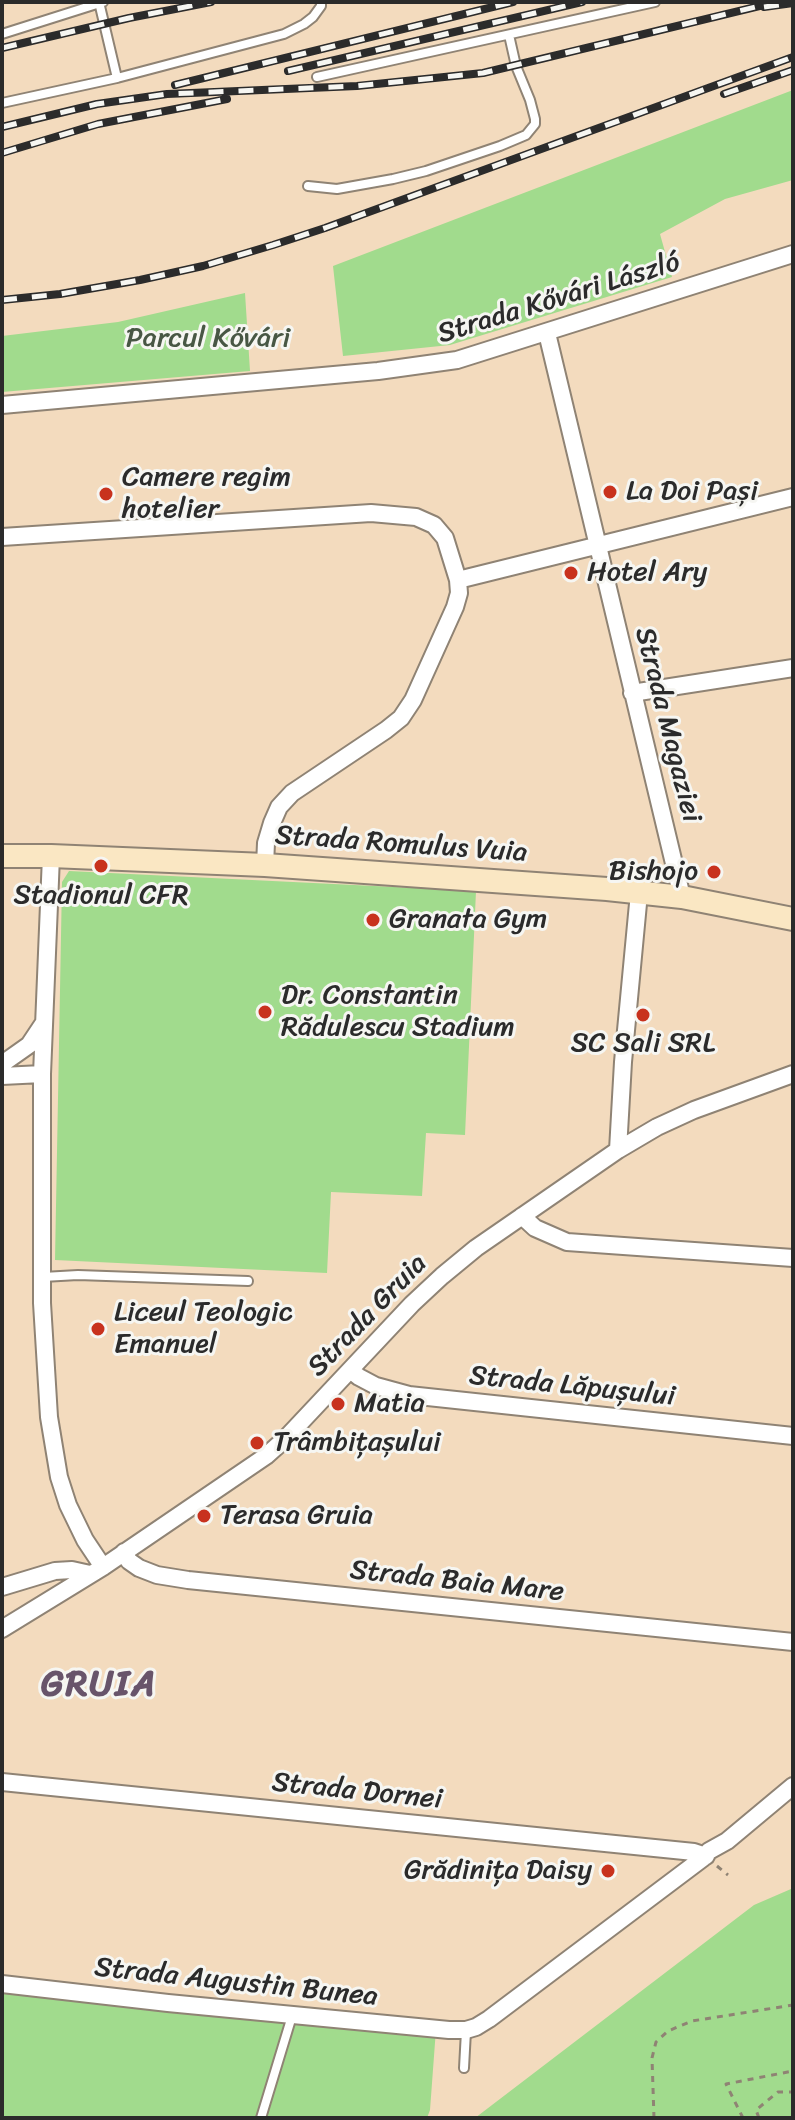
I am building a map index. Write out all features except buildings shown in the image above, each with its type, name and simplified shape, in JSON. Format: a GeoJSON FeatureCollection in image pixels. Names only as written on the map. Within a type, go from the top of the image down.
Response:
{"type":"FeatureCollection","features":[{"type":"Feature","properties":{"kind":"street","name":"Strada Kővári László"},"geometry":{"type":"LineString","coordinates":[[2,405],[378,371],[457,360],[793,254]]}},
{"type":"Feature","properties":{"kind":"street","name":"Strada Magaziei"},"geometry":{"type":"LineString","coordinates":[[547,333],[682,897]]}},
{"type":"Feature","properties":{"kind":"street"},"geometry":{"type":"LineString","coordinates":[[458,580],[793,497]]}},
{"type":"Feature","properties":{"kind":"street"},"geometry":{"type":"LineString","coordinates":[[2,537],[371,513],[416,517],[434,525],[445,538],[459,593],[413,700],[401,718],[318,775],[279,807],[266,843],[265,865]]}},
{"type":"Feature","properties":{"kind":"street"},"geometry":{"type":"LineString","coordinates":[[632,693],[793,668]]}},
{"type":"Feature","properties":{"kind":"street","name":"Strada Romulus Vuia"},"geometry":{"type":"LineString","coordinates":[[2,856],[265,865],[639,893],[682,897],[793,919]]}},
{"type":"Feature","properties":{"kind":"street"},"geometry":{"type":"LineString","coordinates":[[2,1587],[55,1571],[97,1570],[59,1477],[49,1417],[42,1303],[42,1074],[51,856]]}},
{"type":"Feature","properties":{"kind":"street"},"geometry":{"type":"LineString","coordinates":[[618,1150],[639,893]]}},
{"type":"Feature","properties":{"kind":"street"},"geometry":{"type":"LineString","coordinates":[[2,1064],[29,1045],[46,1019]]}},
{"type":"Feature","properties":{"kind":"street"},"geometry":{"type":"LineString","coordinates":[[2,1076],[42,1074]]}},
{"type":"Feature","properties":{"kind":"street","name":"Strada Gruia"},"geometry":{"type":"LineString","coordinates":[[2,1629],[97,1570],[266,1456],[412,1304],[476,1248],[618,1150],[657,1127],[694,1110],[793,1074]]}},
{"type":"Feature","properties":{"kind":"street"},"geometry":{"type":"LineString","coordinates":[[522,1216],[535,1228],[567,1242],[793,1258]]}},
{"type":"Feature","properties":{"kind":"street","name":"Strada Lăpușului"},"geometry":{"type":"LineString","coordinates":[[350,1370],[376,1386],[409,1395],[793,1436]]}},
{"type":"Feature","properties":{"kind":"street","name":"Strada Baia Mare"},"geometry":{"type":"LineString","coordinates":[[124,1552],[129,1561],[139,1568],[157,1575],[188,1580],[793,1642]]}},
{"type":"Feature","properties":{"kind":"street","name":"Strada Dornei"},"geometry":{"type":"LineString","coordinates":[[2,1782],[694,1852],[706,1856]]}},
{"type":"Feature","properties":{"kind":"street"},"geometry":{"type":"LineString","coordinates":[[466,2030],[489,2019],[709,1851],[727,1841],[793,1786]]}},
{"type":"Feature","properties":{"kind":"street","name":"Strada Augustin Bunea"},"geometry":{"type":"LineString","coordinates":[[2,1984],[466,2030]]}},
{"type":"Feature","properties":{"kind":"lane"},"geometry":{"type":"LineString","coordinates":[[2,34],[101,2],[117,78]]}},
{"type":"Feature","properties":{"kind":"lane"},"geometry":{"type":"LineString","coordinates":[[2,103],[117,78],[284,34],[313,17],[321,2]]}},
{"type":"Feature","properties":{"kind":"lane"},"geometry":{"type":"LineString","coordinates":[[317,77],[655,2]]}},
{"type":"Feature","properties":{"kind":"lane"},"geometry":{"type":"LineString","coordinates":[[308,186],[337,189],[393,179],[526,135],[535,124],[535,119],[516,66],[509,35]]}},
{"type":"Feature","properties":{"kind":"lane"},"geometry":{"type":"LineString","coordinates":[[43,1277],[78,1275],[248,1281]]}},
{"type":"Feature","properties":{"kind":"lane"},"geometry":{"type":"LineString","coordinates":[[261,2118],[292,2015]]}},
{"type":"Feature","properties":{"kind":"lane"},"geometry":{"type":"LineString","coordinates":[[464,2068],[466,2030]]}},
{"type":"Feature","properties":{"kind":"path"},"geometry":{"type":"LineString","coordinates":[[654,2118],[652,2058],[656,2042],[668,2031],[692,2021],[793,2005]]}},
{"type":"Feature","properties":{"kind":"path"},"geometry":{"type":"LineString","coordinates":[[743,2118],[726,2084],[793,2071]]}},
{"type":"Feature","properties":{"kind":"path"},"geometry":{"type":"LineString","coordinates":[[759,2118],[756,2110],[778,2092],[793,2092]]}},
{"type":"Feature","properties":{"kind":"green space"},"geometry":{"type":"Polygon","coordinates":[[[793,90],[793,180],[725,199],[660,234],[672,277],[450,345],[343,356],[333,266],[793,90]]]}},
{"type":"Feature","properties":{"kind":"green space","name":"Parcul Kővári"},"geometry":{"type":"Polygon","coordinates":[[[245,293],[250,371],[2,392],[2,336],[118,322],[245,293]]]}},
{"type":"Feature","properties":{"kind":"green space","name":"Dr. Constantin Rădulescu Stadium"},"geometry":{"type":"Polygon","coordinates":[[[69,871],[476,891],[465,1135],[426,1133],[422,1196],[331,1192],[327,1273],[55,1260],[62,882],[69,871]]]}},
{"type":"Feature","properties":{"kind":"green space"},"geometry":{"type":"Polygon","coordinates":[[[791,1889],[793,2118],[475,2118],[754,1905],[791,1889]]]}},
{"type":"Feature","properties":{"kind":"green space"},"geometry":{"type":"Polygon","coordinates":[[[2,1983],[436,2029],[430,2110],[427,2118],[2,2118],[2,1983]]]}},
{"type":"Feature","properties":{"kind":"railway"},"geometry":{"type":"LineString","coordinates":[[2,48],[211,2]]}},
{"type":"Feature","properties":{"kind":"railway"},"geometry":{"type":"LineString","coordinates":[[175,85],[513,2]]}},
{"type":"Feature","properties":{"kind":"railway"},"geometry":{"type":"LineString","coordinates":[[288,71],[582,2]]}},
{"type":"Feature","properties":{"kind":"railway"},"geometry":{"type":"LineString","coordinates":[[2,127],[97,104],[167,94],[357,86],[483,73],[776,2]]}},
{"type":"Feature","properties":{"kind":"railway"},"geometry":{"type":"LineString","coordinates":[[764,7],[793,3]]}},
{"type":"Feature","properties":{"kind":"railway"},"geometry":{"type":"LineString","coordinates":[[2,300],[140,280],[203,266],[273,245],[793,57]]}},
{"type":"Feature","properties":{"kind":"railway"},"geometry":{"type":"LineString","coordinates":[[724,94],[793,70]]}},
{"type":"Feature","properties":{"kind":"railway"},"geometry":{"type":"LineString","coordinates":[[2,153],[98,124],[227,99]]}},
{"type":"Feature","properties":{"kind":"place","name":"La Doi Pași"},"geometry":{"type":"Point","coordinates":[610,492]}},
{"type":"Feature","properties":{"kind":"place","name":"Camere regim hotelier"},"geometry":{"type":"Point","coordinates":[106,494]}},
{"type":"Feature","properties":{"kind":"place","name":"Hotel Ary"},"geometry":{"type":"Point","coordinates":[571,573]}},
{"type":"Feature","properties":{"kind":"place","name":"Stadionul CFR"},"geometry":{"type":"Point","coordinates":[101,866]}},
{"type":"Feature","properties":{"kind":"place","name":"Bishojo"},"geometry":{"type":"Point","coordinates":[714,872]}},
{"type":"Feature","properties":{"kind":"place","name":"Granata Gym"},"geometry":{"type":"Point","coordinates":[373,920]}},
{"type":"Feature","properties":{"kind":"place","name":"Dr. Constantin Rădulescu Stadium"},"geometry":{"type":"Point","coordinates":[265,1012]}},
{"type":"Feature","properties":{"kind":"place","name":"SC Sali SRL"},"geometry":{"type":"Point","coordinates":[643,1015]}},
{"type":"Feature","properties":{"kind":"place","name":"Liceul Teologic Emanuel"},"geometry":{"type":"Point","coordinates":[98,1329]}},
{"type":"Feature","properties":{"kind":"place","name":"Matia"},"geometry":{"type":"Point","coordinates":[338,1404]}},
{"type":"Feature","properties":{"kind":"place","name":"Trâmbițașului"},"geometry":{"type":"Point","coordinates":[257,1443]}},
{"type":"Feature","properties":{"kind":"place","name":"Terasa Gruia"},"geometry":{"type":"Point","coordinates":[204,1516]}},
{"type":"Feature","properties":{"kind":"place","name":"Grădinița Daisy"},"geometry":{"type":"Point","coordinates":[608,1871]}},
{"type":"Feature","properties":{"kind":"district","name":"GRUIA"},"geometry":{"type":"Point","coordinates":[99,1686]}}]}
